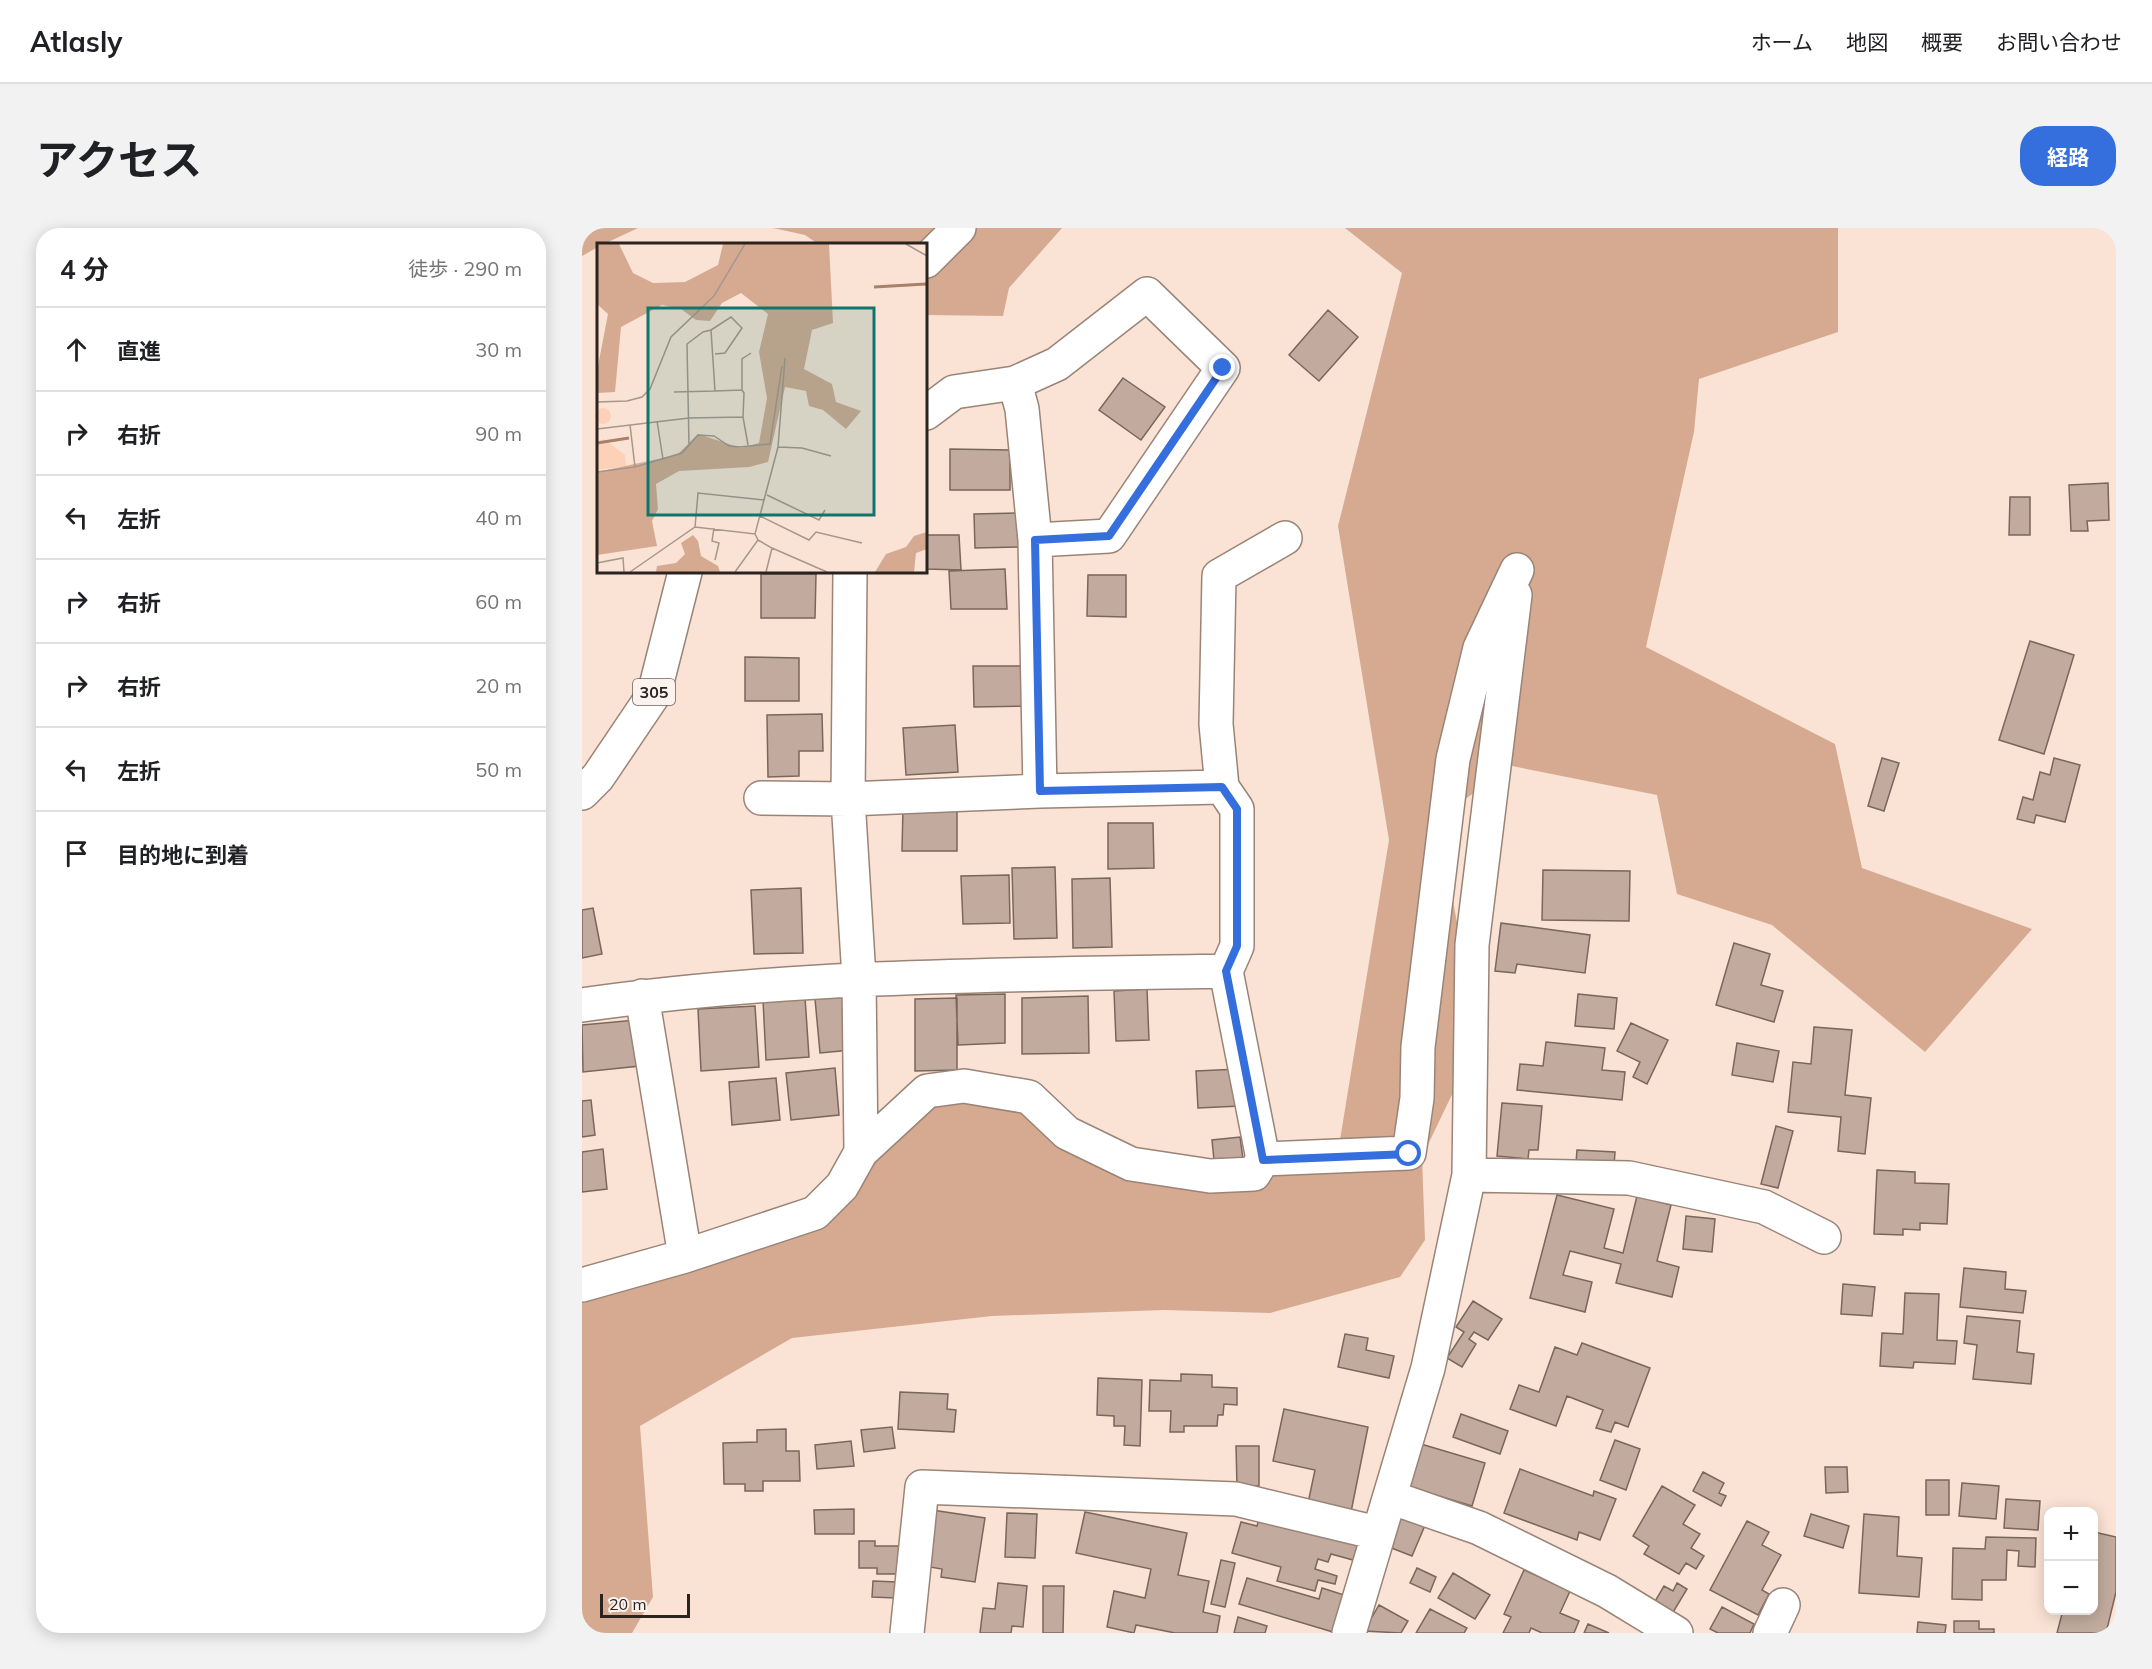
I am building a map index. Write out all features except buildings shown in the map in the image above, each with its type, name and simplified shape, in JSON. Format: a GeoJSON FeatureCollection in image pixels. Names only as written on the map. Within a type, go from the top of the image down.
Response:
{"type":"FeatureCollection","features":[{"type":"Feature","properties":{"kind":"main road"},"geometry":{"type":"LineString","coordinates":[[927,260],[959,228]]}},
{"type":"Feature","properties":{"kind":"main road"},"geometry":{"type":"LineString","coordinates":[[927,413],[954,392],[1014,383],[1057,364],[1147,294],[1223,368],[1109,536],[1035,540]]}},
{"type":"Feature","properties":{"kind":"main road"},"geometry":{"type":"LineString","coordinates":[[1014,383],[1022,409],[1035,540],[1040,791]]}},
{"type":"Feature","properties":{"kind":"main road"},"geometry":{"type":"LineString","coordinates":[[582,1285],[685,1256],[815,1213],[842,1186],[861,1152],[927,1091],[964,1086],[1029,1097],[1067,1133],[1131,1164],[1210,1176],[1254,1174],[1263,1160],[1226,971],[1237,946],[1237,809],[1222,787],[1216,724],[1219,576],[1285,538]]}},
{"type":"Feature","properties":{"kind":"main road"},"geometry":{"type":"LineString","coordinates":[[1263,1160],[1409,1154],[1418,1098],[1418,1047],[1453,759],[1479,648],[1517,570],[1472,945],[1469,1175],[1428,1368],[1349,1633]]}},
{"type":"Feature","properties":{"kind":"main road","name":"305"},"geometry":{"type":"LineString","coordinates":[[582,793],[598,777],[654,694],[685,573]]}},
{"type":"Feature","properties":{"kind":"main road"},"geometry":{"type":"LineString","coordinates":[[850,573],[848,799],[859,978],[861,1152]]}},
{"type":"Feature","properties":{"kind":"main road"},"geometry":{"type":"LineString","coordinates":[[761,798],[848,799],[1040,791],[1222,787]]}},
{"type":"Feature","properties":{"kind":"main road"},"geometry":{"type":"LineString","coordinates":[[582,1005],[642,996],[859,978],[1226,971]]}},
{"type":"Feature","properties":{"kind":"main road"},"geometry":{"type":"LineString","coordinates":[[642,996],[685,1256]]}},
{"type":"Feature","properties":{"kind":"main road"},"geometry":{"type":"LineString","coordinates":[[1469,1175],[1629,1178],[1764,1207],[1824,1237]]}},
{"type":"Feature","properties":{"kind":"main road"},"geometry":{"type":"LineString","coordinates":[[907,1633],[922,1487],[1236,1499],[1377,1533]]}},
{"type":"Feature","properties":{"kind":"main road"},"geometry":{"type":"LineString","coordinates":[[1390,1497],[1479,1528],[1607,1591],[1676,1633]]}},
{"type":"Feature","properties":{"kind":"shaded area"},"geometry":{"type":"Polygon","coordinates":[[[582,228],[638,228],[606,243],[597,243],[597,248],[582,256],[582,228]]]}},
{"type":"Feature","properties":{"kind":"shaded area"},"geometry":{"type":"Polygon","coordinates":[[[773,228],[1062,228],[1009,288],[1003,316],[927,315],[927,243],[817,243],[805,235],[773,228]]]}},
{"type":"Feature","properties":{"kind":"shaded area"},"geometry":{"type":"Polygon","coordinates":[[[1345,228],[1838,228],[1838,332],[1699,379],[1694,432],[1646,647],[1835,744],[1862,868],[2032,929],[1925,1052],[1772,925],[1677,894],[1657,795],[1512,766],[1461,802],[1451,891],[1472,1001],[1459,1080],[1422,1157],[1425,1240],[1400,1277],[1270,1313],[1164,1310],[992,1316],[792,1338],[640,1426],[653,1597],[632,1633],[582,1633],[582,1284],[784,1228],[898,1117],[993,1090],[1213,1182],[1339,1146],[1389,840],[1338,526],[1402,273],[1345,228]]]}},
{"type":"Feature","properties":{"kind":"route"},"geometry":{"type":"LineString","coordinates":[[1223,368],[1109,536],[1035,540],[1040,791],[1222,787],[1237,809],[1237,946],[1226,971],[1263,1160],[1409,1154]]}}]}
